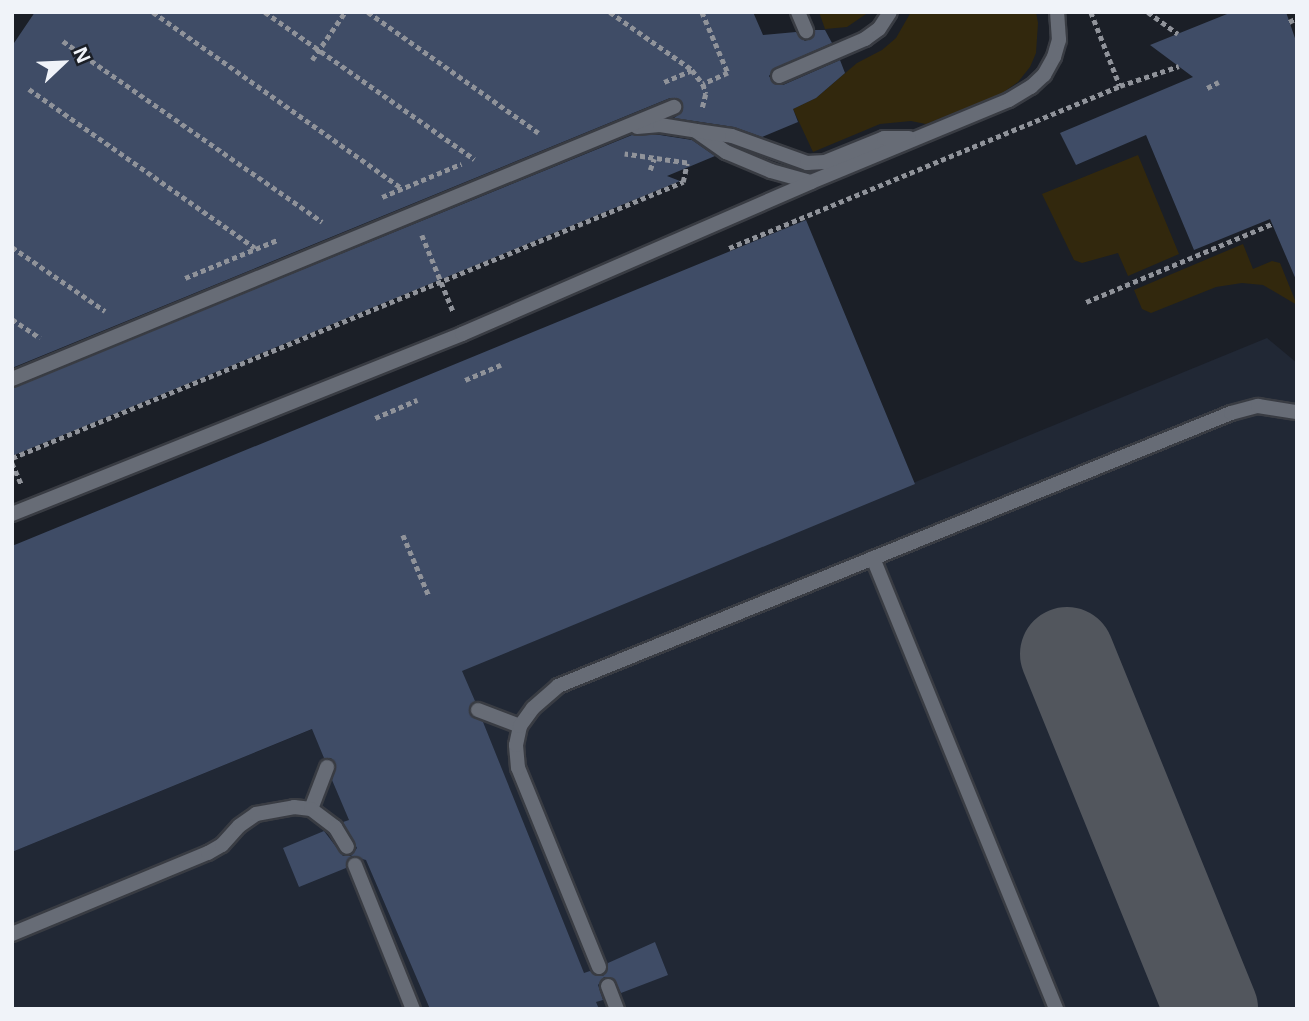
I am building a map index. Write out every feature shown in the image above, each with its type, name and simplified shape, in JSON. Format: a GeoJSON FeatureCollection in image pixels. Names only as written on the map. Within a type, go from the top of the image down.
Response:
{"type":"FeatureCollection","features":[{"type":"Feature","properties":{"kind":"lane"},"geometry":{"type":"LineString","coordinates":[[798,12],[806,31]]}},
{"type":"Feature","properties":{"kind":"lane"},"geometry":{"type":"LineString","coordinates":[[779,76],[865,39],[879,29],[890,12]]}},
{"type":"Feature","properties":{"kind":"lane"},"geometry":{"type":"LineString","coordinates":[[12,514],[462,334],[811,182],[1009,100],[1044,75],[1054,57],[1059,40],[1057,12]]}},
{"type":"Feature","properties":{"kind":"lane"},"geometry":{"type":"LineString","coordinates":[[12,379],[674,107]]}},
{"type":"Feature","properties":{"kind":"lane"},"geometry":{"type":"LineString","coordinates":[[625,127],[660,125],[732,136],[807,163],[825,162],[884,138],[918,138]]}},
{"type":"Feature","properties":{"kind":"lane"},"geometry":{"type":"LineString","coordinates":[[696,131],[726,152],[771,171],[811,182]]}},
{"type":"Feature","properties":{"kind":"lane"},"geometry":{"type":"LineString","coordinates":[[599,967],[518,768],[516,745],[520,726],[533,708],[558,686],[1231,413],[1258,406],[1297,412]]}},
{"type":"Feature","properties":{"kind":"lane"},"geometry":{"type":"LineString","coordinates":[[873,558],[1056,1009]]}},
{"type":"Feature","properties":{"kind":"lane"},"geometry":{"type":"LineString","coordinates":[[478,710],[520,726]]}},
{"type":"Feature","properties":{"kind":"lane"},"geometry":{"type":"LineString","coordinates":[[312,809],[327,767]]}},
{"type":"Feature","properties":{"kind":"lane"},"geometry":{"type":"LineString","coordinates":[[12,934],[208,853],[257,814],[294,807],[312,809],[335,827],[347,847]]}},
{"type":"Feature","properties":{"kind":"lane"},"geometry":{"type":"LineString","coordinates":[[355,865],[413,1009]]}},
{"type":"Feature","properties":{"kind":"lane"},"geometry":{"type":"LineString","coordinates":[[608,986],[617,1009]]}},
{"type":"Feature","properties":{"kind":"path"},"geometry":{"type":"LineString","coordinates":[[153,12],[325,134]]}},
{"type":"Feature","properties":{"kind":"path"},"geometry":{"type":"LineString","coordinates":[[265,12],[474,159]]}},
{"type":"Feature","properties":{"kind":"path"},"geometry":{"type":"LineString","coordinates":[[312,60],[345,12]]}},
{"type":"Feature","properties":{"kind":"path"},"geometry":{"type":"LineString","coordinates":[[368,12],[540,133]]}},
{"type":"Feature","properties":{"kind":"path"},"geometry":{"type":"LineString","coordinates":[[610,12],[692,70]]}},
{"type":"Feature","properties":{"kind":"path"},"geometry":{"type":"LineString","coordinates":[[702,12],[728,73],[703,84]]}},
{"type":"Feature","properties":{"kind":"path"},"geometry":{"type":"LineString","coordinates":[[1091,12],[1120,86]]}},
{"type":"Feature","properties":{"kind":"path"},"geometry":{"type":"LineString","coordinates":[[1148,12],[1178,34]]}},
{"type":"Feature","properties":{"kind":"path"},"geometry":{"type":"LineString","coordinates":[[1289,22],[1297,18]]}},
{"type":"Feature","properties":{"kind":"path"},"geometry":{"type":"LineString","coordinates":[[63,41],[322,222]]}},
{"type":"Feature","properties":{"kind":"path"},"geometry":{"type":"LineString","coordinates":[[1020,128],[1120,86],[1179,66]]}},
{"type":"Feature","properties":{"kind":"path"},"geometry":{"type":"LineString","coordinates":[[1207,88],[1219,82]]}},
{"type":"Feature","properties":{"kind":"path"},"geometry":{"type":"LineString","coordinates":[[29,89],[256,249]]}},
{"type":"Feature","properties":{"kind":"path"},"geometry":{"type":"LineString","coordinates":[[20,481],[12,461],[683,182],[687,163],[654,159],[650,170]]}},
{"type":"Feature","properties":{"kind":"path"},"geometry":{"type":"LineString","coordinates":[[1086,302],[1272,224]]}},
{"type":"Feature","properties":{"kind":"path"},"geometry":{"type":"LineString","coordinates":[[12,247],[105,311]]}},
{"type":"Feature","properties":{"kind":"path"},"geometry":{"type":"LineString","coordinates":[[12,319],[40,338]]}},
{"type":"Feature","properties":{"kind":"path"},"geometry":{"type":"LineString","coordinates":[[465,380],[500,365]]}},
{"type":"Feature","properties":{"kind":"path"},"geometry":{"type":"LineString","coordinates":[[375,418],[417,400]]}},
{"type":"Feature","properties":{"kind":"path"},"geometry":{"type":"LineString","coordinates":[[403,535],[429,596]]}},
{"type":"Feature","properties":{"kind":"shaded area"},"geometry":{"type":"Polygon","coordinates":[[[819,12],[869,12],[847,27],[825,29],[819,12]]]}},
{"type":"Feature","properties":{"kind":"shaded area"},"geometry":{"type":"Polygon","coordinates":[[[911,12],[1036,12],[1036,53],[1030,67],[1018,82],[1001,94],[926,124],[911,121],[880,124],[813,152],[793,109],[816,98],[857,63],[882,50],[896,38],[911,12]]]}},
{"type":"Feature","properties":{"kind":"shaded area"},"geometry":{"type":"Polygon","coordinates":[[[1138,155],[1179,254],[1128,276],[1118,253],[1082,263],[1074,260],[1042,194],[1138,155]]]}},
{"type":"Feature","properties":{"kind":"shaded area"},"geometry":{"type":"Polygon","coordinates":[[[1243,244],[1253,269],[1272,261],[1280,263],[1297,305],[1263,285],[1242,283],[1216,287],[1151,313],[1142,309],[1134,290],[1243,244]]]}},
{"type":"Feature","properties":{"kind":"shaded area"},"geometry":{"type":"Polygon","coordinates":[[[1267,338],[1297,363],[1297,1009],[12,1009],[12,852],[1267,338]]]}},
{"type":"Feature","properties":{"kind":"building"},"geometry":{"type":"Polygon","coordinates":[[[35,12],[753,12],[763,35],[796,32],[805,41],[813,37],[815,30],[825,30],[832,43],[775,68],[769,76],[774,84],[783,85],[840,60],[845,73],[816,98],[793,109],[798,122],[762,137],[734,127],[674,118],[682,112],[683,104],[679,99],[670,98],[12,368],[12,46],[35,12]]]}},
{"type":"Feature","properties":{"kind":"building"},"geometry":{"type":"Polygon","coordinates":[[[1232,12],[1286,12],[1297,44],[1297,282],[1270,219],[1194,250],[1146,135],[1076,165],[1060,133],[1193,77],[1150,45],[1232,12]]]}},
{"type":"Feature","properties":{"kind":"building"},"geometry":{"type":"Polygon","coordinates":[[[632,135],[660,135],[692,140],[715,156],[667,176],[680,181],[12,456],[12,388],[632,135]]]}},
{"type":"Feature","properties":{"kind":"building"},"geometry":{"type":"Polygon","coordinates":[[[806,220],[915,484],[462,671],[475,701],[469,712],[483,722],[584,973],[590,971],[597,976],[603,976],[608,969],[608,963],[655,942],[668,975],[621,993],[614,979],[604,977],[598,985],[603,1000],[596,1002],[599,1009],[430,1009],[366,860],[351,856],[357,848],[343,822],[349,820],[332,780],[336,765],[331,758],[324,758],[312,729],[12,852],[12,546],[806,220]]]}},
{"type":"Feature","properties":{"kind":"building"},"geometry":{"type":"Polygon","coordinates":[[[324,831],[343,856],[351,856],[346,868],[299,887],[283,848],[324,831]]]}},
{"type":"Feature","properties":{"kind":"taxiway"},"geometry":{"type":"LineString","coordinates":[[1067,654],[1211,1009]]}}]}
